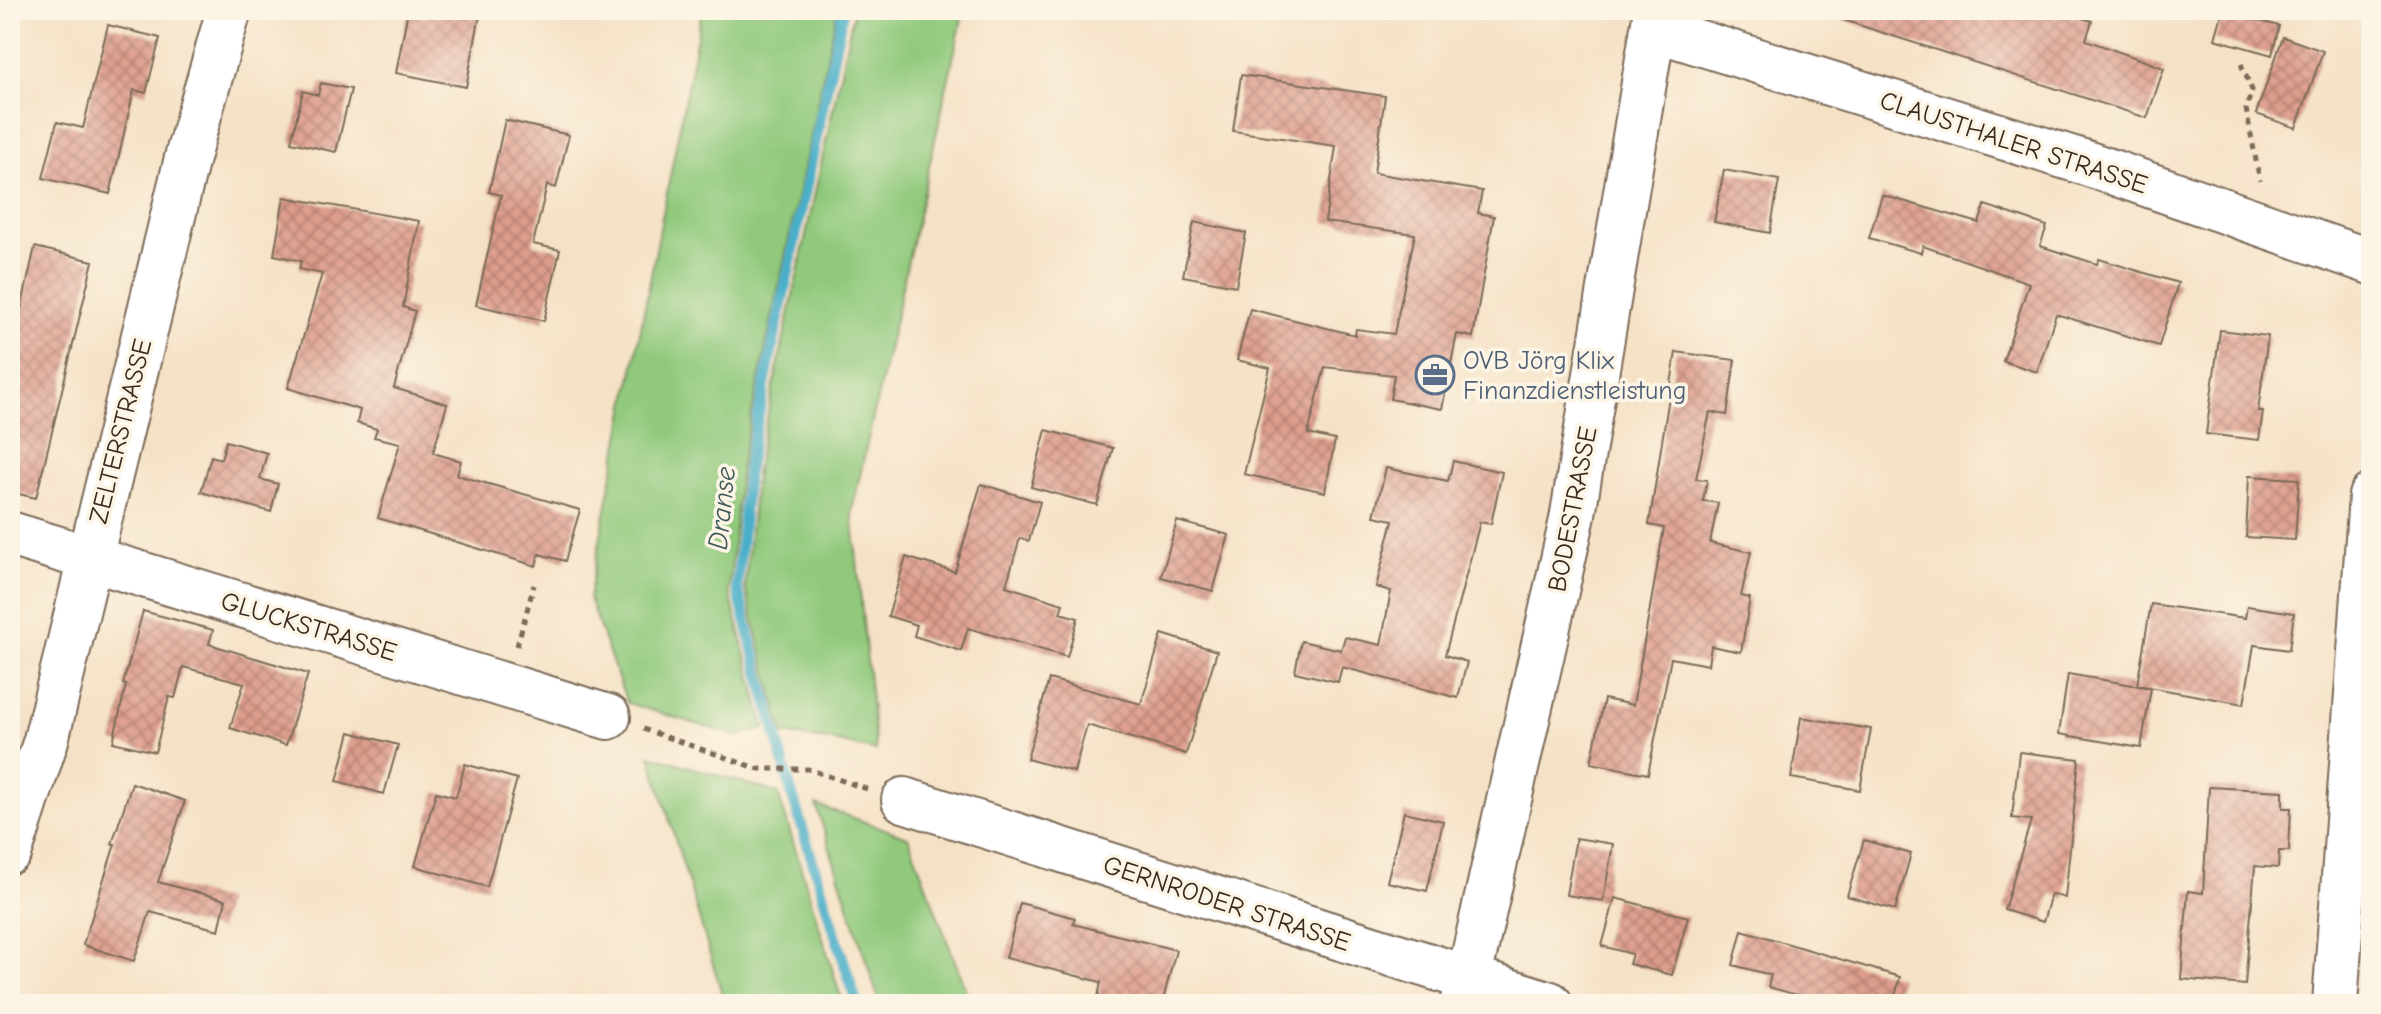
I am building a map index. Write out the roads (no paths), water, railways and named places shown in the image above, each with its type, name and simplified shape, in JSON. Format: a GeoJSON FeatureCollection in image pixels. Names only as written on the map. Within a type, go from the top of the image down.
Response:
{"type":"FeatureCollection","features":[{"type":"Feature","properties":{"kind":"street","name":"ZELTERSTRASSE"},"geometry":{"type":"LineString","coordinates":[[10,851],[39,766],[188,154],[229,10]]}},
{"type":"Feature","properties":{"kind":"street","name":"CLAUSTHALER STRASSE"},"geometry":{"type":"LineString","coordinates":[[1656,20],[2371,262]]}},
{"type":"Feature","properties":{"kind":"street","name":"BODESTRASSE"},"geometry":{"type":"LineString","coordinates":[[1466,992],[1572,520],[1656,20]]}},
{"type":"Feature","properties":{"kind":"street"},"geometry":{"type":"LineString","coordinates":[[2335,1004],[2371,496]]}},
{"type":"Feature","properties":{"kind":"street","name":"GLUCKSTRASSE"},"geometry":{"type":"LineString","coordinates":[[10,534],[608,717]]}},
{"type":"Feature","properties":{"kind":"street","name":"GERNRODER STRASSE"},"geometry":{"type":"LineString","coordinates":[[904,800],[1466,992],[1550,1004]]}},
{"type":"Feature","properties":{"kind":"waterway","name":"Dranse"},"geometry":{"type":"LineString","coordinates":[[843,10],[748,465],[737,588],[793,798],[857,1004]]}},
{"type":"Feature","properties":{"kind":"place","name":"OVB Jörg Klix Finanzdienstleistung"},"geometry":{"type":"Point","coordinates":[1435,375]}}]}
